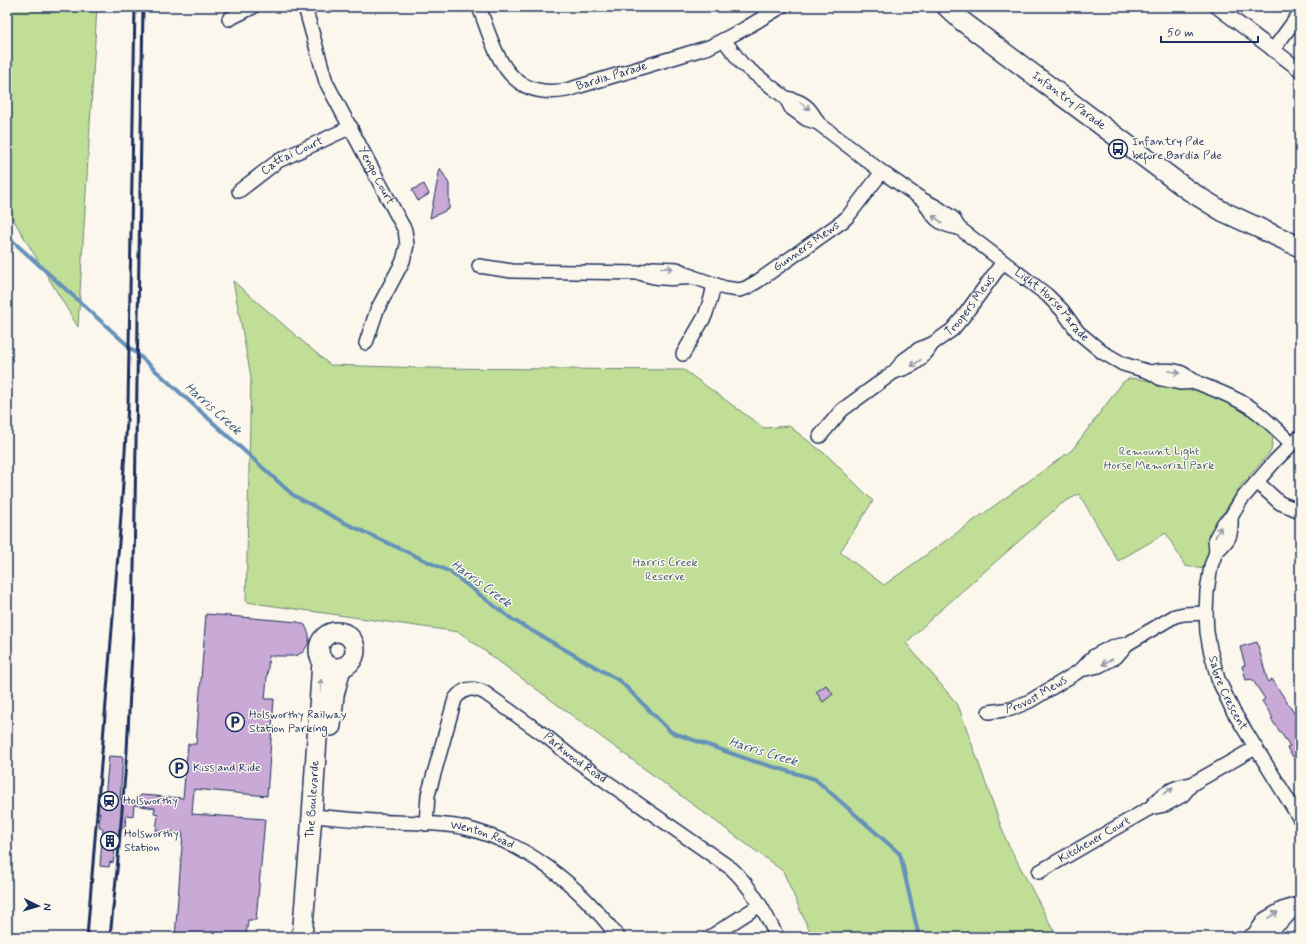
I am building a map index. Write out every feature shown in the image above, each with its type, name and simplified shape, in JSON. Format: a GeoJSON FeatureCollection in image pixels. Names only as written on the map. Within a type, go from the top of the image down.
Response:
{"type":"FeatureCollection","features":[{"type":"Feature","properties":{"kind":"street"},"geometry":{"type":"LineString","coordinates":[[229,19],[253,7]]}},
{"type":"Feature","properties":{"kind":"street","name":"Yengo Court"},"geometry":{"type":"LineString","coordinates":[[305,7],[326,82],[405,230],[407,246],[403,261],[377,310],[366,343]]}},
{"type":"Feature","properties":{"kind":"street","name":"Bardia Parade"},"geometry":{"type":"LineString","coordinates":[[479,7],[491,39],[505,69],[524,85],[534,90],[545,92],[567,90],[709,47],[781,7]]}},
{"type":"Feature","properties":{"kind":"street","name":"Infantry Parade"},"geometry":{"type":"LineString","coordinates":[[947,7],[968,25],[1188,190],[1233,217],[1300,247]]}},
{"type":"Feature","properties":{"kind":"street"},"geometry":{"type":"LineString","coordinates":[[1217,7],[1300,70]]}},
{"type":"Feature","properties":{"kind":"street"},"geometry":{"type":"LineString","coordinates":[[1273,50],[1300,13]]}},
{"type":"Feature","properties":{"kind":"street","name":"Light Horse Parade"},"geometry":{"type":"LineString","coordinates":[[724,40],[742,64],[786,98],[791,108],[806,119],[818,122],[882,172],[923,200],[938,207],[953,218],[959,228],[1035,285],[1055,302],[1078,332],[1094,347],[1123,364],[1150,372],[1163,369],[1182,373],[1197,382],[1221,391],[1253,409],[1296,441]]}},
{"type":"Feature","properties":{"kind":"street","name":"Cattai Court"},"geometry":{"type":"LineString","coordinates":[[239,191],[278,161],[350,127]]}},
{"type":"Feature","properties":{"kind":"street","name":"Gunners Mews"},"geometry":{"type":"LineString","coordinates":[[479,266],[512,271],[640,273],[652,278],[692,278],[739,290],[752,285],[843,221],[882,172]]}},
{"type":"Feature","properties":{"kind":"street","name":"Troopers Mews"},"geometry":{"type":"LineString","coordinates":[[820,436],[842,410],[894,372],[904,360],[918,350],[932,344],[952,330],[1003,262]]}},
{"type":"Feature","properties":{"kind":"street"},"geometry":{"type":"LineString","coordinates":[[683,354],[705,316],[714,284]]}},
{"type":"Feature","properties":{"kind":"street","name":"Sabre Crescent"},"geometry":{"type":"LineString","coordinates":[[1296,441],[1275,461],[1241,500],[1231,517],[1224,522],[1215,539],[1216,552],[1209,578],[1206,614],[1210,649],[1218,679],[1232,711],[1300,819]]}},
{"type":"Feature","properties":{"kind":"street"},"geometry":{"type":"LineString","coordinates":[[1257,482],[1280,503],[1300,511]]}},
{"type":"Feature","properties":{"kind":"street","name":"Provost Mews"},"geometry":{"type":"LineString","coordinates":[[989,712],[1020,706],[1081,670],[1094,656],[1111,647],[1127,644],[1175,616],[1184,614],[1206,614]]}},
{"type":"Feature","properties":{"kind":"street"},"geometry":{"type":"LineString","coordinates":[[334,632],[345,634],[353,641],[355,651],[352,661],[346,666],[341,668],[332,668],[322,661],[319,646],[326,636],[334,632]]}},
{"type":"Feature","properties":{"kind":"street","name":"The Boulevarde"},"geometry":{"type":"LineString","coordinates":[[315,937],[322,661]]}},
{"type":"Feature","properties":{"kind":"street","name":"The Boulevarde"},"geometry":{"type":"LineString","coordinates":[[302,937],[334,695],[341,668]]}},
{"type":"Feature","properties":{"kind":"street","name":"Parkwood Road"},"geometry":{"type":"LineString","coordinates":[[426,824],[428,795],[455,699],[459,693],[464,690],[479,690],[486,693],[547,737],[574,759],[732,869],[749,888],[777,937]]}},
{"type":"Feature","properties":{"kind":"street","name":"Kitchener Court"},"geometry":{"type":"LineString","coordinates":[[1038,872],[1150,808],[1160,796],[1178,786],[1192,784],[1255,748]]}},
{"type":"Feature","properties":{"kind":"street","name":"Wenton Road"},"geometry":{"type":"LineString","coordinates":[[318,816],[445,825],[473,830],[499,840],[526,854],[551,870],[576,890],[599,913],[618,937]]}},
{"type":"Feature","properties":{"kind":"street"},"geometry":{"type":"LineString","coordinates":[[1252,935],[1265,919],[1282,909],[1298,904]]}},
{"type":"Feature","properties":{"kind":"street"},"geometry":{"type":"LineString","coordinates":[[710,937],[760,905]]}},
{"type":"Feature","properties":{"kind":"green space"},"geometry":{"type":"Polygon","coordinates":[[[7,7],[97,7],[78,327],[7,209],[7,7]]]}},
{"type":"Feature","properties":{"kind":"green space","name":"Harris Creek Reserve"},"geometry":{"type":"Polygon","coordinates":[[[233,281],[330,365],[426,368],[684,370],[764,428],[789,426],[829,457],[873,501],[840,552],[884,585],[1072,450],[1123,382],[1130,378],[1193,387],[1238,407],[1260,422],[1269,430],[1273,438],[1271,451],[1242,485],[1218,521],[1213,533],[1204,569],[1185,566],[1166,533],[1118,561],[1079,494],[1061,504],[934,616],[906,643],[958,705],[1006,840],[1057,937],[812,937],[783,871],[459,632],[246,602],[251,377],[233,281]]]}},
{"type":"Feature","properties":{"kind":"building"},"geometry":{"type":"Polygon","coordinates":[[[440,168],[449,184],[449,209],[430,218],[440,168]]]}},
{"type":"Feature","properties":{"kind":"building"},"geometry":{"type":"Polygon","coordinates":[[[424,184],[429,194],[418,201],[412,190],[424,184]]]}},
{"type":"Feature","properties":{"kind":"building"},"geometry":{"type":"Polygon","coordinates":[[[206,614],[298,622],[305,625],[309,634],[309,643],[303,652],[295,656],[269,656],[265,699],[274,699],[267,796],[194,789],[192,814],[265,819],[256,920],[248,920],[246,937],[175,937],[183,833],[156,831],[158,814],[154,813],[155,808],[134,805],[133,816],[126,815],[125,828],[119,828],[117,850],[115,850],[113,863],[110,862],[109,867],[100,866],[103,828],[100,828],[99,826],[100,813],[96,813],[98,797],[105,798],[109,756],[123,757],[120,799],[134,802],[141,795],[183,798],[188,744],[196,744],[206,614]]]}},
{"type":"Feature","properties":{"kind":"building"},"geometry":{"type":"Polygon","coordinates":[[[1257,642],[1268,682],[1272,679],[1296,716],[1300,713],[1300,767],[1287,748],[1290,746],[1271,719],[1273,718],[1262,701],[1265,699],[1252,679],[1246,680],[1242,666],[1245,665],[1240,647],[1257,642]]]}},
{"type":"Feature","properties":{"kind":"building"},"geometry":{"type":"Polygon","coordinates":[[[826,685],[833,694],[823,702],[816,692],[826,685]]]}},
{"type":"Feature","properties":{"kind":"waterway","name":"Harris Creek"},"geometry":{"type":"LineString","coordinates":[[7,236],[293,495],[345,523],[450,572],[513,620],[620,681],[671,732],[750,760],[815,779],[900,854],[919,937]]}},
{"type":"Feature","properties":{"kind":"railway"},"geometry":{"type":"LineString","coordinates":[[87,937],[120,530],[128,404],[135,7]]}},
{"type":"Feature","properties":{"kind":"railway"},"geometry":{"type":"LineString","coordinates":[[110,937],[127,751],[133,632],[143,7]]}},
{"type":"Feature","properties":{"kind":"place","name":"Infantry Pde before Bardia Pde"},"geometry":{"type":"Point","coordinates":[1118,149]}},
{"type":"Feature","properties":{"kind":"place","name":"Holsworthy Railway Station Parking"},"geometry":{"type":"Point","coordinates":[235,722]}},
{"type":"Feature","properties":{"kind":"place","name":"Kiss and Ride"},"geometry":{"type":"Point","coordinates":[179,768]}},
{"type":"Feature","properties":{"kind":"place","name":"Holsworthy"},"geometry":{"type":"Point","coordinates":[109,801]}},
{"type":"Feature","properties":{"kind":"place","name":"Holsworthy Station"},"geometry":{"type":"Point","coordinates":[110,841]}},
{"type":"Feature","properties":{"kind":"park label","name":"Remount Light Horse Memorial Park"},"geometry":{"type":"Point","coordinates":[1159,459]}}]}
